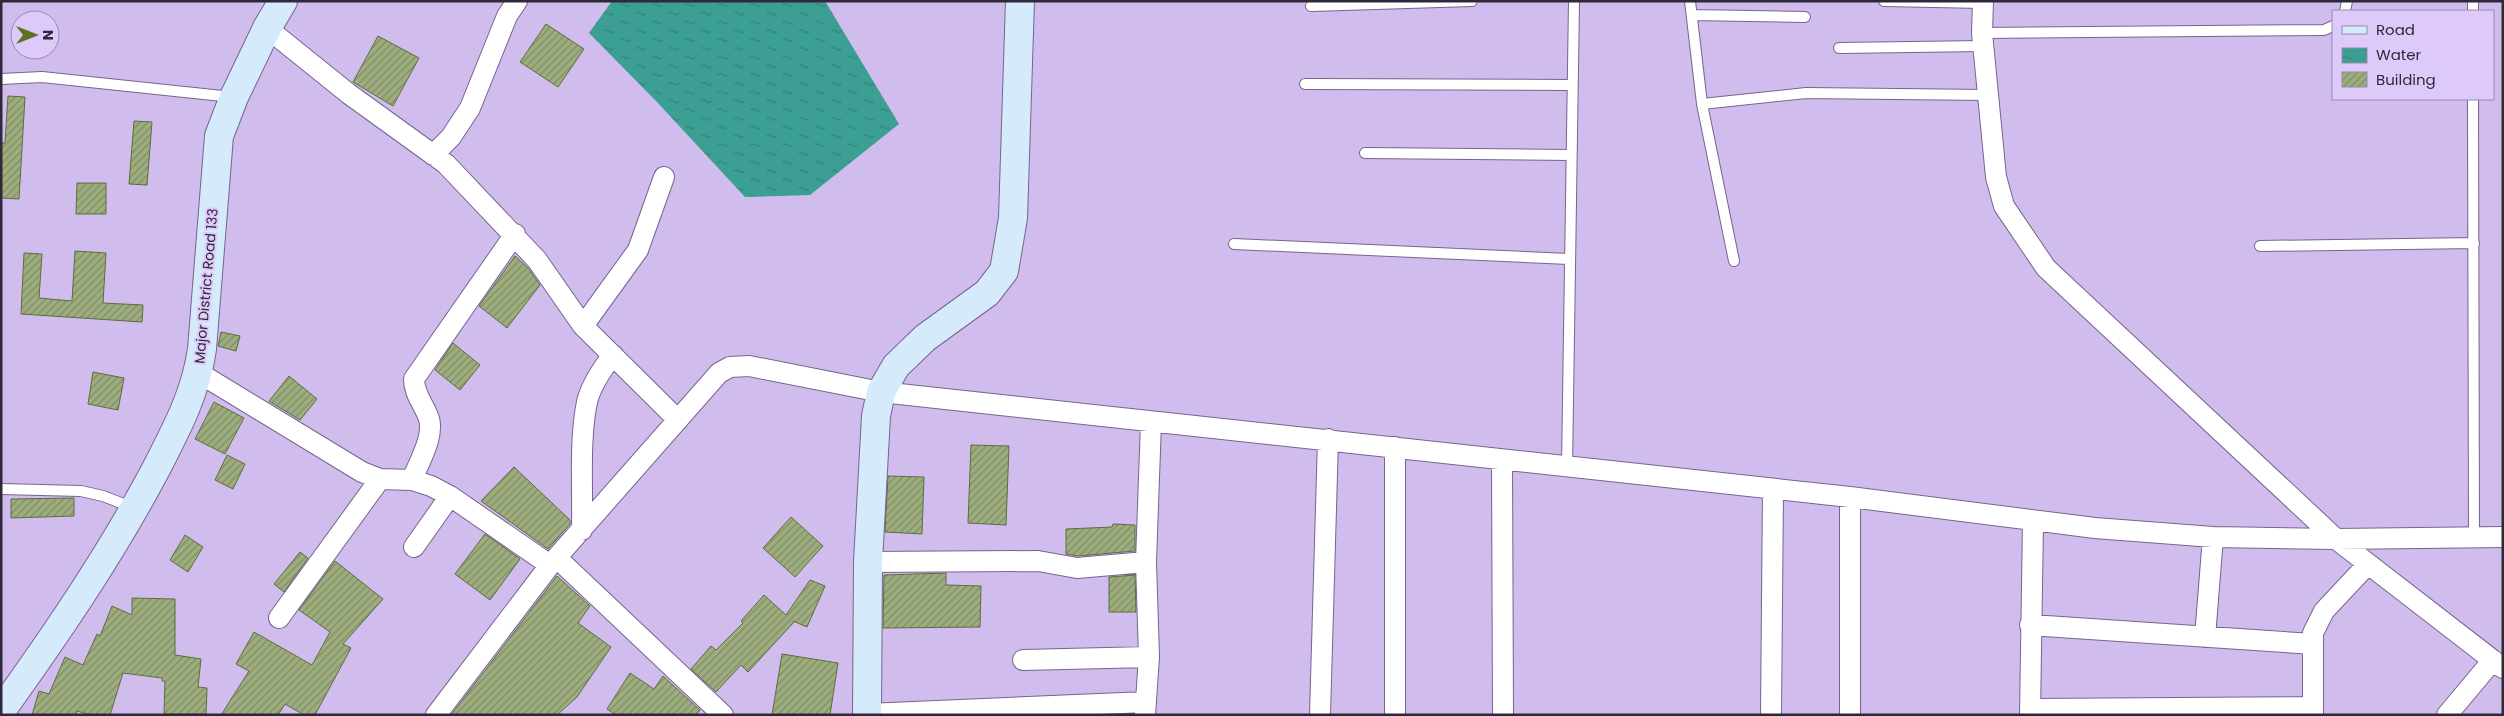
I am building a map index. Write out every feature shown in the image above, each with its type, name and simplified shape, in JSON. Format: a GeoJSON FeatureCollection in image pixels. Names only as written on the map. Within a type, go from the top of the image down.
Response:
{"type":"FeatureCollection","features":[{"type":"Feature","properties":{"kind":"main road","name":"Major District Road 133"},"geometry":{"type":"LineString","coordinates":[[1,711],[48,646],[135,509],[184,415],[199,372],[206,313],[217,145],[234,97],[267,28],[283,1]]}},
{"type":"Feature","properties":{"kind":"main road"},"geometry":{"type":"LineString","coordinates":[[867,715],[868,562],[873,435],[881,392],[896,366],[925,338],[988,293],[1004,271],[1013,218],[1020,1]]}},
{"type":"Feature","properties":{"kind":"street"},"geometry":{"type":"LineString","coordinates":[[433,155],[451,137],[470,108],[507,16],[517,1]]}},
{"type":"Feature","properties":{"kind":"street"},"geometry":{"type":"LineString","coordinates":[[1983,2],[1982,40],[1987,94],[1996,177],[2004,206],[2046,268],[2336,539],[2498,664],[2446,715]]}},
{"type":"Feature","properties":{"kind":"street"},"geometry":{"type":"LineString","coordinates":[[267,28],[349,94],[433,155],[463,180],[515,234],[537,260],[583,326],[678,420]]}},
{"type":"Feature","properties":{"kind":"street"},"geometry":{"type":"LineString","coordinates":[[583,326],[638,250],[664,177]]}},
{"type":"Feature","properties":{"kind":"street"},"geometry":{"type":"LineString","coordinates":[[412,480],[430,434],[430,424],[414,389],[414,379],[515,234]]}},
{"type":"Feature","properties":{"kind":"street"},"geometry":{"type":"LineString","coordinates":[[582,530],[584,425],[587,401],[597,377],[613,355]]}},
{"type":"Feature","properties":{"kind":"street"},"geometry":{"type":"LineString","coordinates":[[436,715],[554,562],[719,373],[730,367],[748,366],[774,370],[881,392],[1850,497],[2095,528],[2213,537],[2336,539],[2503,537]]}},
{"type":"Feature","properties":{"kind":"street"},"geometry":{"type":"LineString","coordinates":[[199,372],[362,472],[380,479],[412,480],[450,496],[554,562],[723,715]]}},
{"type":"Feature","properties":{"kind":"street"},"geometry":{"type":"LineString","coordinates":[[867,715],[1145,708],[1149,657],[1146,562],[1151,422]]}},
{"type":"Feature","properties":{"kind":"street"},"geometry":{"type":"LineString","coordinates":[[1320,715],[1328,439]]}},
{"type":"Feature","properties":{"kind":"street"},"geometry":{"type":"LineString","coordinates":[[1395,447],[1396,715]]}},
{"type":"Feature","properties":{"kind":"street"},"geometry":{"type":"LineString","coordinates":[[1502,460],[1503,715]]}},
{"type":"Feature","properties":{"kind":"street"},"geometry":{"type":"LineString","coordinates":[[279,618],[380,479]]}},
{"type":"Feature","properties":{"kind":"street"},"geometry":{"type":"LineString","coordinates":[[1771,715],[1772,490]]}},
{"type":"Feature","properties":{"kind":"street"},"geometry":{"type":"LineString","coordinates":[[414,547],[450,496]]}},
{"type":"Feature","properties":{"kind":"street"},"geometry":{"type":"LineString","coordinates":[[1850,497],[1850,715]]}},
{"type":"Feature","properties":{"kind":"street"},"geometry":{"type":"LineString","coordinates":[[2033,521],[2030,712],[2313,711],[2313,633],[2324,611],[2368,564]]}},
{"type":"Feature","properties":{"kind":"street"},"geometry":{"type":"LineString","coordinates":[[2205,637],[2213,537]]}},
{"type":"Feature","properties":{"kind":"street"},"geometry":{"type":"LineString","coordinates":[[868,562],[1038,561],[1077,568],[1146,562]]}},
{"type":"Feature","properties":{"kind":"street"},"geometry":{"type":"LineString","coordinates":[[2030,625],[2313,644]]}},
{"type":"Feature","properties":{"kind":"street"},"geometry":{"type":"LineString","coordinates":[[1023,660],[1149,657]]}},
{"type":"Feature","properties":{"kind":"lane"},"geometry":{"type":"LineString","coordinates":[[1311,6],[1472,1]]}},
{"type":"Feature","properties":{"kind":"lane"},"geometry":{"type":"LineString","coordinates":[[1566,467],[1574,1]]}},
{"type":"Feature","properties":{"kind":"lane"},"geometry":{"type":"LineString","coordinates":[[1690,1],[1702,104],[1734,261]]}},
{"type":"Feature","properties":{"kind":"lane"},"geometry":{"type":"LineString","coordinates":[[1884,1],[1983,2]]}},
{"type":"Feature","properties":{"kind":"lane"},"geometry":{"type":"LineString","coordinates":[[1692,15],[1804,17]]}},
{"type":"Feature","properties":{"kind":"lane"},"geometry":{"type":"LineString","coordinates":[[1839,48],[1982,40],[2324,30],[2332,26]]}},
{"type":"Feature","properties":{"kind":"lane"},"geometry":{"type":"LineString","coordinates":[[1,79],[42,78],[234,97]]}},
{"type":"Feature","properties":{"kind":"lane"},"geometry":{"type":"LineString","coordinates":[[1305,84],[1572,85]]}},
{"type":"Feature","properties":{"kind":"lane"},"geometry":{"type":"LineString","coordinates":[[1702,104],[1806,94],[1987,94]]}},
{"type":"Feature","properties":{"kind":"lane"},"geometry":{"type":"LineString","coordinates":[[2473,100],[2474,537]]}},
{"type":"Feature","properties":{"kind":"lane"},"geometry":{"type":"LineString","coordinates":[[1365,153],[1570,155]]}},
{"type":"Feature","properties":{"kind":"lane"},"geometry":{"type":"LineString","coordinates":[[2260,246],[2474,243]]}},
{"type":"Feature","properties":{"kind":"lane"},"geometry":{"type":"LineString","coordinates":[[1234,244],[1569,259]]}},
{"type":"Feature","properties":{"kind":"lane"},"geometry":{"type":"LineString","coordinates":[[1,489],[81,491],[103,496],[135,509]]}},
{"type":"Feature","properties":{"kind":"water"},"geometry":{"type":"Polygon","coordinates":[[[612,1],[825,1],[899,124],[810,195],[745,197],[656,101],[589,33],[612,1]]]}},
{"type":"Feature","properties":{"kind":"building"},"geometry":{"type":"Polygon","coordinates":[[[546,24],[584,49],[558,87],[520,62],[546,24]]]}},
{"type":"Feature","properties":{"kind":"building"},"geometry":{"type":"Polygon","coordinates":[[[378,36],[419,58],[393,106],[353,82],[378,36]]]}},
{"type":"Feature","properties":{"kind":"building"},"geometry":{"type":"Polygon","coordinates":[[[8,96],[25,97],[19,199],[1,198],[1,143],[5,143],[8,96]]]}},
{"type":"Feature","properties":{"kind":"building"},"geometry":{"type":"Polygon","coordinates":[[[134,121],[152,122],[147,185],[129,184],[134,121]]]}},
{"type":"Feature","properties":{"kind":"building"},"geometry":{"type":"Polygon","coordinates":[[[77,183],[106,183],[106,214],[76,214],[77,183]]]}},
{"type":"Feature","properties":{"kind":"building"},"geometry":{"type":"Polygon","coordinates":[[[75,251],[106,253],[103,303],[143,305],[142,322],[21,314],[24,253],[42,254],[39,298],[72,301],[75,251]]]}},
{"type":"Feature","properties":{"kind":"building"},"geometry":{"type":"Polygon","coordinates":[[[515,256],[528,268],[540,285],[507,328],[479,306],[515,256]]]}},
{"type":"Feature","properties":{"kind":"building"},"geometry":{"type":"Polygon","coordinates":[[[221,332],[240,336],[236,351],[218,346],[221,332]]]}},
{"type":"Feature","properties":{"kind":"building"},"geometry":{"type":"Polygon","coordinates":[[[453,343],[480,365],[460,390],[435,370],[453,343]]]}},
{"type":"Feature","properties":{"kind":"building"},"geometry":{"type":"Polygon","coordinates":[[[93,372],[124,378],[118,410],[88,404],[93,372]]]}},
{"type":"Feature","properties":{"kind":"building"},"geometry":{"type":"Polygon","coordinates":[[[289,376],[317,399],[300,420],[269,401],[289,376]]]}},
{"type":"Feature","properties":{"kind":"building"},"geometry":{"type":"Polygon","coordinates":[[[214,402],[244,418],[225,454],[195,439],[214,402]]]}},
{"type":"Feature","properties":{"kind":"building"},"geometry":{"type":"Polygon","coordinates":[[[971,445],[1009,446],[1006,525],[968,523],[971,445]]]}},
{"type":"Feature","properties":{"kind":"building"},"geometry":{"type":"Polygon","coordinates":[[[227,455],[245,464],[233,489],[215,480],[227,455]]]}},
{"type":"Feature","properties":{"kind":"building"},"geometry":{"type":"Polygon","coordinates":[[[514,467],[570,520],[570,524],[548,549],[481,501],[514,467]]]}},
{"type":"Feature","properties":{"kind":"building"},"geometry":{"type":"Polygon","coordinates":[[[888,476],[924,477],[922,534],[885,532],[888,476]]]}},
{"type":"Feature","properties":{"kind":"building"},"geometry":{"type":"Polygon","coordinates":[[[74,498],[74,516],[11,518],[11,499],[74,498]]]}},
{"type":"Feature","properties":{"kind":"building"},"geometry":{"type":"Polygon","coordinates":[[[791,517],[823,546],[795,577],[763,548],[791,517]]]}},
{"type":"Feature","properties":{"kind":"building"},"geometry":{"type":"Polygon","coordinates":[[[1113,524],[1135,525],[1135,551],[1078,556],[1066,554],[1066,529],[1112,527],[1113,524]]]}},
{"type":"Feature","properties":{"kind":"building"},"geometry":{"type":"Polygon","coordinates":[[[485,534],[520,559],[490,600],[455,574],[485,534]]]}},
{"type":"Feature","properties":{"kind":"building"},"geometry":{"type":"Polygon","coordinates":[[[185,535],[203,547],[188,572],[170,560],[185,535]]]}},
{"type":"Feature","properties":{"kind":"building"},"geometry":{"type":"Polygon","coordinates":[[[300,552],[308,558],[284,592],[274,584],[300,552]]]}},
{"type":"Feature","properties":{"kind":"building"},"geometry":{"type":"Polygon","coordinates":[[[335,561],[383,599],[343,644],[351,648],[315,715],[304,715],[285,704],[278,715],[221,715],[249,671],[236,664],[254,632],[312,665],[330,632],[299,610],[335,561]]]}},
{"type":"Feature","properties":{"kind":"building"},"geometry":{"type":"Polygon","coordinates":[[[946,573],[946,585],[981,586],[980,627],[883,628],[884,575],[946,573]]]}},
{"type":"Feature","properties":{"kind":"building"},"geometry":{"type":"Polygon","coordinates":[[[1135,575],[1136,612],[1109,612],[1109,577],[1135,575]]]}},
{"type":"Feature","properties":{"kind":"building"},"geometry":{"type":"Polygon","coordinates":[[[557,576],[590,606],[578,623],[611,647],[577,697],[557,715],[451,715],[557,576]]]}},
{"type":"Feature","properties":{"kind":"building"},"geometry":{"type":"Polygon","coordinates":[[[810,580],[825,586],[807,627],[793,621],[748,672],[741,665],[716,692],[691,669],[711,646],[716,650],[743,623],[741,621],[764,595],[786,615],[810,580]]]}},
{"type":"Feature","properties":{"kind":"building"},"geometry":{"type":"Polygon","coordinates":[[[132,598],[175,599],[175,655],[201,659],[198,687],[207,688],[206,714],[164,714],[165,681],[162,681],[162,678],[123,673],[110,715],[91,715],[77,711],[76,715],[32,715],[39,691],[49,694],[65,657],[83,665],[97,634],[100,636],[112,606],[132,615],[132,598]]]}},
{"type":"Feature","properties":{"kind":"building"},"geometry":{"type":"Polygon","coordinates":[[[782,654],[838,663],[830,715],[772,715],[782,654]]]}},
{"type":"Feature","properties":{"kind":"building"},"geometry":{"type":"Polygon","coordinates":[[[630,673],[654,689],[663,676],[700,710],[696,715],[616,715],[607,709],[630,673]]]}}]}
